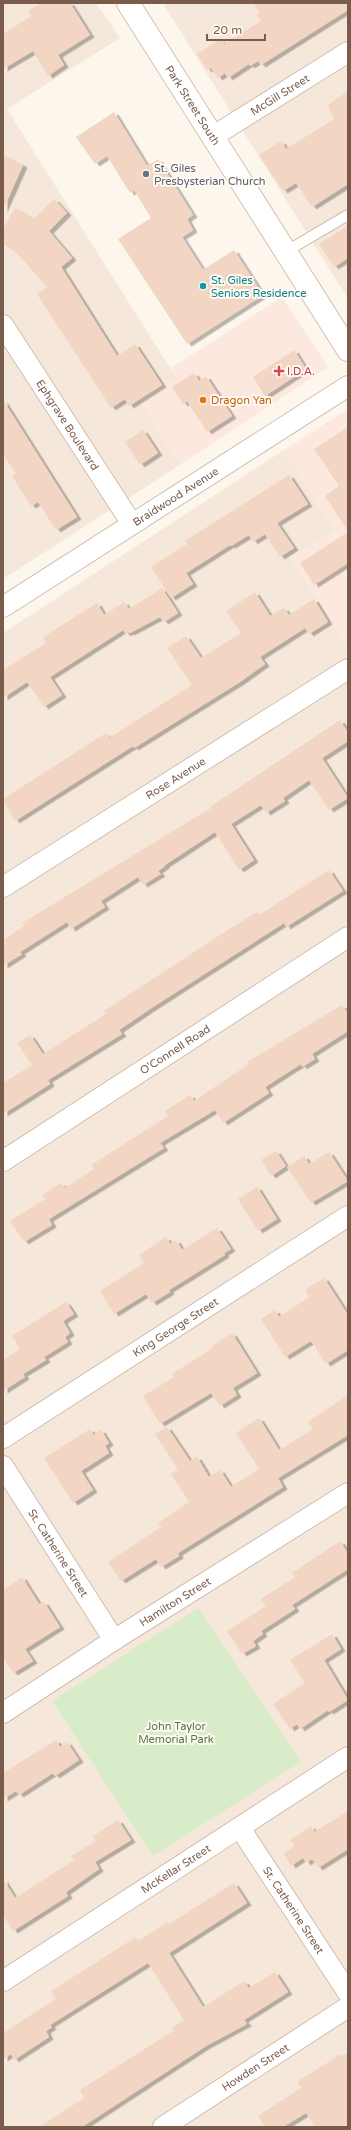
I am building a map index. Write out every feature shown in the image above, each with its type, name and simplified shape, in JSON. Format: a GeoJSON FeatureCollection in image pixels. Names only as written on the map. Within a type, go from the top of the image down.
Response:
{"type":"FeatureCollection","features":[{"type":"Feature","properties":{"kind":"street","name":"Park Street South"},"geometry":{"type":"LineString","coordinates":[[128,3],[348,350]]}},
{"type":"Feature","properties":{"kind":"street","name":"McGill Street"},"geometry":{"type":"LineString","coordinates":[[212,137],[348,52]]}},
{"type":"Feature","properties":{"kind":"street","name":"Ephgrave Boulevard"},"geometry":{"type":"LineString","coordinates":[[3,325],[132,524]]}},
{"type":"Feature","properties":{"kind":"street","name":"Braidwood Avenue"},"geometry":{"type":"LineString","coordinates":[[3,608],[348,386]]}},
{"type":"Feature","properties":{"kind":"street","name":"Rose Avenue"},"geometry":{"type":"LineString","coordinates":[[3,887],[348,669]]}},
{"type":"Feature","properties":{"kind":"street","name":"O'Connell Road"},"geometry":{"type":"LineString","coordinates":[[3,1161],[348,938]]}},
{"type":"Feature","properties":{"kind":"street","name":"King George Street"},"geometry":{"type":"LineString","coordinates":[[3,1438],[348,1216]]}},
{"type":"Feature","properties":{"kind":"street","name":"St. Catherine Street"},"geometry":{"type":"LineString","coordinates":[[3,1466],[114,1640]]}},
{"type":"Feature","properties":{"kind":"street","name":"Hamilton Street"},"geometry":{"type":"LineString","coordinates":[[3,1713],[114,1640],[348,1493]]}},
{"type":"Feature","properties":{"kind":"street","name":"McKellar Street"},"geometry":{"type":"LineString","coordinates":[[3,1981],[348,1757]]}},
{"type":"Feature","properties":{"kind":"street","name":"St. Catherine Street"},"geometry":{"type":"LineString","coordinates":[[240,1828],[348,1993]]}},
{"type":"Feature","properties":{"kind":"street","name":"Howden Street"},"geometry":{"type":"LineString","coordinates":[[162,2127],[348,2007]]}},
{"type":"Feature","properties":{"kind":"lane"},"geometry":{"type":"LineString","coordinates":[[285,252],[348,216]]}},
{"type":"Feature","properties":{"kind":"shaded area"},"geometry":{"type":"Polygon","coordinates":[[[3,3],[96,3],[120,38],[7,109],[177,379],[140,401],[180,465],[3,579],[3,3]]]}},
{"type":"Feature","properties":{"kind":"shaded area"},"geometry":{"type":"Polygon","coordinates":[[[167,3],[348,3],[348,299],[164,5],[167,3]]]}},
{"type":"Feature","properties":{"kind":"shaded area"},"geometry":{"type":"Polygon","coordinates":[[[282,297],[328,367],[180,465],[140,401],[177,379],[171,368],[282,297]]]}},
{"type":"Feature","properties":{"kind":"shaded area"},"geometry":{"type":"Polygon","coordinates":[[[348,409],[348,644],[346,646],[290,557],[335,530],[284,450],[348,409]]]}},
{"type":"Feature","properties":{"kind":"shaded area"},"geometry":{"type":"Polygon","coordinates":[[[284,450],[335,530],[291,557],[348,647],[348,2127],[3,2127],[3,633],[284,450]]]}},
{"type":"Feature","properties":{"kind":"green space","name":"John Taylor Memorial Park"},"geometry":{"type":"Polygon","coordinates":[[[198,1608],[301,1762],[153,1856],[52,1701],[198,1608]]]}},
{"type":"Feature","properties":{"kind":"building"},"geometry":{"type":"Polygon","coordinates":[[[41,3],[70,3],[90,35],[58,55],[64,65],[48,76],[33,51],[3,69],[3,34],[31,16],[28,11],[41,3]]]}},
{"type":"Feature","properties":{"kind":"building"},"geometry":{"type":"Polygon","coordinates":[[[253,3],[348,3],[348,10],[261,65],[258,61],[250,66],[249,64],[228,78],[225,73],[218,78],[211,68],[207,70],[197,54],[220,39],[224,44],[261,21],[257,15],[260,13],[253,3]]]}},
{"type":"Feature","properties":{"kind":"building"},"geometry":{"type":"Polygon","coordinates":[[[348,91],[348,184],[312,207],[296,183],[283,191],[259,155],[281,141],[286,149],[334,119],[328,105],[348,91]]]}},
{"type":"Feature","properties":{"kind":"building"},"geometry":{"type":"Polygon","coordinates":[[[114,112],[147,166],[158,159],[193,215],[187,219],[193,230],[182,237],[203,270],[234,250],[263,295],[187,344],[118,239],[151,218],[134,190],[130,193],[107,156],[95,164],[76,137],[114,112]]]}},
{"type":"Feature","properties":{"kind":"building"},"geometry":{"type":"Polygon","coordinates":[[[3,155],[23,165],[3,210],[3,155]]]}},
{"type":"Feature","properties":{"kind":"building"},"geometry":{"type":"Polygon","coordinates":[[[54,199],[67,213],[49,231],[72,258],[61,267],[117,356],[135,344],[162,385],[129,406],[125,399],[111,408],[37,294],[47,287],[14,250],[3,244],[3,229],[15,208],[34,219],[54,199]]]}},
{"type":"Feature","properties":{"kind":"building"},"geometry":{"type":"Polygon","coordinates":[[[348,226],[348,258],[334,267],[319,244],[348,226]]]}},
{"type":"Feature","properties":{"kind":"building"},"geometry":{"type":"Polygon","coordinates":[[[294,350],[306,369],[265,396],[253,377],[294,350]]]}},
{"type":"Feature","properties":{"kind":"building"},"geometry":{"type":"Polygon","coordinates":[[[194,373],[199,381],[206,376],[232,416],[207,432],[187,401],[183,404],[172,387],[194,373]]]}},
{"type":"Feature","properties":{"kind":"building"},"geometry":{"type":"Polygon","coordinates":[[[3,400],[77,517],[56,530],[38,502],[31,506],[12,476],[16,474],[3,454],[3,400]]]}},
{"type":"Feature","properties":{"kind":"building"},"geometry":{"type":"Polygon","coordinates":[[[348,427],[348,531],[325,496],[339,486],[314,449],[348,427]]]}},
{"type":"Feature","properties":{"kind":"building"},"geometry":{"type":"Polygon","coordinates":[[[143,430],[158,453],[140,465],[125,442],[143,430]]]}},
{"type":"Feature","properties":{"kind":"building"},"geometry":{"type":"Polygon","coordinates":[[[289,475],[308,504],[277,523],[294,548],[280,557],[265,534],[253,542],[249,535],[231,546],[230,545],[186,573],[193,584],[171,598],[151,567],[187,544],[185,541],[289,475]]]}},
{"type":"Feature","properties":{"kind":"building"},"geometry":{"type":"Polygon","coordinates":[[[348,532],[348,563],[314,585],[300,563],[348,532]]]}},
{"type":"Feature","properties":{"kind":"building"},"geometry":{"type":"Polygon","coordinates":[[[162,588],[178,613],[164,622],[160,617],[130,633],[129,632],[126,634],[123,630],[50,677],[62,695],[44,707],[27,682],[3,698],[3,670],[46,643],[43,638],[48,634],[97,603],[104,615],[124,602],[129,609],[162,588]]]}},
{"type":"Feature","properties":{"kind":"building"},"geometry":{"type":"Polygon","coordinates":[[[255,592],[270,616],[284,608],[289,615],[314,599],[328,622],[309,634],[305,628],[260,657],[265,664],[240,682],[134,748],[133,746],[15,821],[3,799],[106,733],[109,738],[192,685],[167,648],[186,636],[201,658],[241,633],[226,611],[255,592]]]}},
{"type":"Feature","properties":{"kind":"building"},"geometry":{"type":"Polygon","coordinates":[[[340,720],[348,733],[348,741],[322,758],[348,798],[329,810],[309,780],[283,798],[285,801],[266,813],[261,805],[231,824],[254,860],[239,870],[215,832],[165,865],[158,871],[161,874],[143,885],[138,877],[101,901],[105,907],[71,929],[67,922],[20,952],[22,954],[3,966],[3,940],[24,926],[22,923],[211,808],[210,807],[340,720]]]}},
{"type":"Feature","properties":{"kind":"building"},"geometry":{"type":"Polygon","coordinates":[[[329,870],[343,891],[286,927],[284,923],[153,1007],[119,1030],[122,1034],[48,1080],[50,1084],[3,1114],[3,1083],[32,1065],[17,1043],[30,1035],[43,1054],[106,1014],[104,1011],[223,933],[257,912],[259,915],[329,870]]]}},
{"type":"Feature","properties":{"kind":"building"},"geometry":{"type":"Polygon","coordinates":[[[342,1005],[348,1014],[348,1031],[312,1054],[315,1059],[302,1067],[301,1064],[265,1087],[269,1093],[223,1123],[215,1110],[160,1143],[164,1148],[49,1219],[52,1225],[24,1242],[10,1221],[45,1199],[42,1195],[61,1183],[65,1188],[94,1169],[91,1165],[168,1116],[165,1111],[190,1095],[194,1101],[249,1064],[247,1062],[342,1005]]]}},
{"type":"Feature","properties":{"kind":"building"},"geometry":{"type":"Polygon","coordinates":[[[276,1151],[286,1166],[271,1176],[261,1160],[276,1151]]]}},
{"type":"Feature","properties":{"kind":"building"},"geometry":{"type":"Polygon","coordinates":[[[329,1152],[348,1181],[311,1203],[287,1167],[304,1156],[309,1164],[329,1152]]]}},
{"type":"Feature","properties":{"kind":"building"},"geometry":{"type":"Polygon","coordinates":[[[257,1187],[277,1219],[258,1231],[238,1199],[257,1187]]]}},
{"type":"Feature","properties":{"kind":"building"},"geometry":{"type":"Polygon","coordinates":[[[217,1228],[231,1249],[224,1253],[225,1255],[169,1290],[170,1292],[152,1303],[146,1294],[114,1314],[100,1291],[144,1263],[139,1255],[166,1237],[170,1244],[176,1240],[182,1250],[217,1228]]]}},
{"type":"Feature","properties":{"kind":"building"},"geometry":{"type":"Polygon","coordinates":[[[324,1278],[348,1315],[348,1350],[326,1364],[311,1341],[285,1357],[261,1319],[275,1310],[279,1317],[309,1297],[305,1290],[324,1278]]]}},
{"type":"Feature","properties":{"kind":"building"},"geometry":{"type":"Polygon","coordinates":[[[66,1302],[74,1314],[63,1321],[70,1333],[65,1337],[68,1342],[44,1357],[46,1360],[23,1374],[25,1377],[3,1391],[3,1360],[20,1349],[12,1336],[66,1302]]]}},
{"type":"Feature","properties":{"kind":"building"},"geometry":{"type":"Polygon","coordinates":[[[232,1333],[257,1373],[233,1388],[237,1395],[220,1406],[211,1393],[160,1424],[143,1396],[174,1377],[172,1374],[213,1348],[212,1346],[232,1333]]]}},
{"type":"Feature","properties":{"kind":"building"},"geometry":{"type":"Polygon","coordinates":[[[348,1395],[348,1435],[278,1478],[283,1487],[178,1553],[179,1556],[161,1567],[156,1559],[121,1581],[108,1562],[161,1527],[158,1523],[189,1502],[171,1474],[178,1470],[155,1434],[167,1427],[190,1461],[197,1457],[209,1477],[220,1470],[231,1487],[259,1469],[236,1433],[259,1418],[279,1450],[313,1429],[308,1422],[348,1395]]]}},
{"type":"Feature","properties":{"kind":"building"},"geometry":{"type":"Polygon","coordinates":[[[90,1429],[93,1435],[101,1430],[109,1443],[105,1446],[109,1453],[81,1471],[93,1490],[73,1503],[44,1458],[90,1429]]]}},
{"type":"Feature","properties":{"kind":"building"},"geometry":{"type":"Polygon","coordinates":[[[340,1541],[348,1554],[348,1569],[292,1605],[295,1609],[261,1631],[263,1634],[253,1641],[256,1646],[242,1654],[227,1631],[266,1606],[261,1599],[295,1577],[292,1573],[340,1541]]]}},
{"type":"Feature","properties":{"kind":"building"},"geometry":{"type":"Polygon","coordinates":[[[22,1577],[39,1604],[44,1602],[60,1627],[25,1649],[33,1661],[13,1673],[3,1658],[3,1590],[22,1577]]]}},
{"type":"Feature","properties":{"kind":"building"},"geometry":{"type":"Polygon","coordinates":[[[332,1634],[341,1649],[324,1660],[348,1700],[329,1712],[328,1710],[300,1729],[297,1724],[290,1729],[273,1704],[305,1683],[290,1660],[332,1634]]]}},
{"type":"Feature","properties":{"kind":"building"},"geometry":{"type":"Polygon","coordinates":[[[56,1740],[60,1747],[67,1742],[79,1760],[55,1776],[53,1773],[19,1795],[16,1791],[3,1799],[3,1773],[56,1740]]]}},
{"type":"Feature","properties":{"kind":"building"},"geometry":{"type":"Polygon","coordinates":[[[348,1811],[348,1849],[318,1868],[312,1859],[306,1863],[303,1858],[291,1866],[284,1853],[295,1846],[290,1840],[311,1826],[314,1832],[348,1811]]]}},
{"type":"Feature","properties":{"kind":"building"},"geometry":{"type":"Polygon","coordinates":[[[118,1820],[131,1840],[95,1862],[99,1869],[66,1892],[68,1896],[13,1931],[3,1915],[3,1879],[15,1898],[74,1860],[71,1856],[96,1841],[93,1836],[118,1820]]]}},
{"type":"Feature","properties":{"kind":"building"},"geometry":{"type":"Polygon","coordinates":[[[234,1883],[247,1903],[169,1953],[203,2007],[244,1981],[249,1988],[275,1972],[288,1992],[244,2020],[247,2024],[206,2046],[82,2127],[39,2127],[84,2098],[80,2090],[173,2031],[171,2028],[184,2020],[148,1963],[50,2025],[52,2027],[46,2031],[49,2037],[14,2060],[11,2054],[3,2059],[3,2033],[56,1999],[51,1991],[136,1937],[138,1941],[168,1922],[169,1924],[234,1883]]]}},
{"type":"Feature","properties":{"kind":"building"},"geometry":{"type":"Polygon","coordinates":[[[348,2052],[348,2127],[315,2127],[306,2113],[283,2127],[265,2127],[258,2116],[301,2088],[297,2082],[341,2054],[342,2056],[348,2052]]]}},
{"type":"Feature","properties":{"kind":"place","name":"St. Giles Presbysterian Church"},"geometry":{"type":"Point","coordinates":[146,174]}},
{"type":"Feature","properties":{"kind":"place","name":"St. Giles Seniors Residence"},"geometry":{"type":"Point","coordinates":[203,286]}},
{"type":"Feature","properties":{"kind":"place","name":"I.D.A."},"geometry":{"type":"Point","coordinates":[279,371]}},
{"type":"Feature","properties":{"kind":"place","name":"Dragon Yan"},"geometry":{"type":"Point","coordinates":[203,400]}}]}
